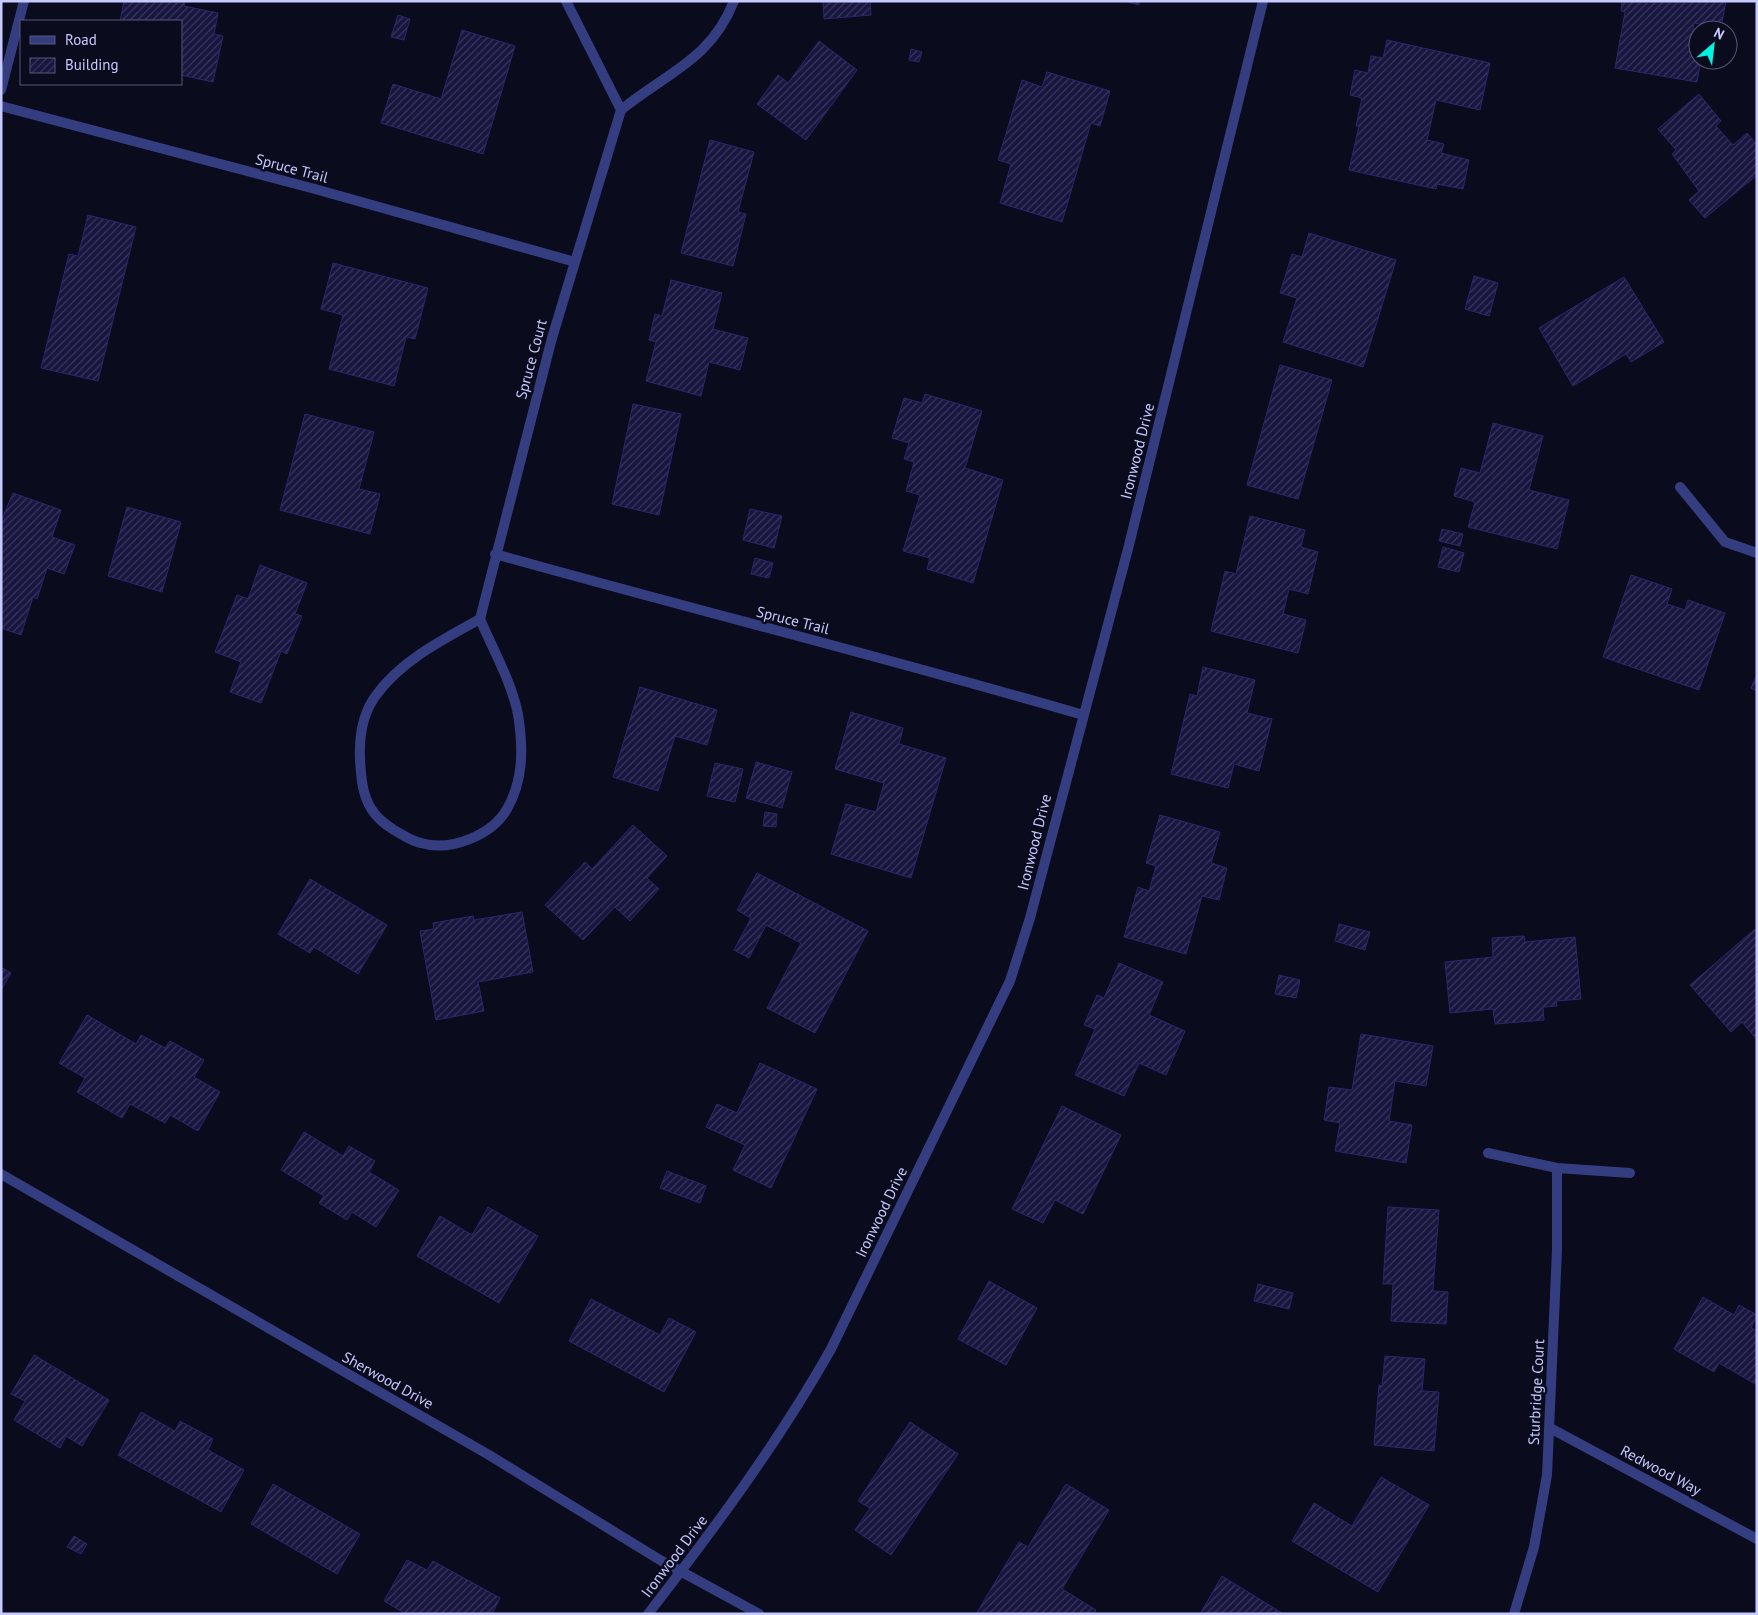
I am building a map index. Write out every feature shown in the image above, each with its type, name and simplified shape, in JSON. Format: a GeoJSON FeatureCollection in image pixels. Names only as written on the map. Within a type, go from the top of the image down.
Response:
{"type":"FeatureCollection","features":[{"type":"Feature","properties":{"kind":"street"},"geometry":{"type":"LineString","coordinates":[[1,90],[24,1]]}},
{"type":"Feature","properties":{"kind":"street"},"geometry":{"type":"LineString","coordinates":[[566,1],[621,110],[642,92],[694,60],[717,35],[734,1]]}},
{"type":"Feature","properties":{"kind":"street","name":"Ironwood Drive"},"geometry":{"type":"LineString","coordinates":[[648,1614],[753,1472],[807,1392],[831,1349],[1010,981],[1030,918],[1128,549],[1263,1]]}},
{"type":"Feature","properties":{"kind":"street","name":"Spruce Trail"},"geometry":{"type":"LineString","coordinates":[[1,106],[305,186],[575,262]]}},
{"type":"Feature","properties":{"kind":"street","name":"Spruce Court"},"geometry":{"type":"LineString","coordinates":[[480,619],[495,554],[552,338],[621,110]]}},
{"type":"Feature","properties":{"kind":"street"},"geometry":{"type":"LineString","coordinates":[[1680,487],[1725,542],[1757,553]]}},
{"type":"Feature","properties":{"kind":"street","name":"Spruce Trail"},"geometry":{"type":"LineString","coordinates":[[495,554],[694,610],[947,675],[1083,715]]}},
{"type":"Feature","properties":{"kind":"street"},"geometry":{"type":"LineString","coordinates":[[480,619],[515,698],[522,757],[518,784],[507,810],[490,828],[469,840],[439,845],[422,844],[386,824],[372,810],[363,789],[360,766],[362,726],[376,695],[386,684],[433,646],[480,619]]}},
{"type":"Feature","properties":{"kind":"street"},"geometry":{"type":"LineString","coordinates":[[1488,1153],[1557,1168],[1630,1173]]}},
{"type":"Feature","properties":{"kind":"street","name":"Sturbridge Court"},"geometry":{"type":"LineString","coordinates":[[1514,1614],[1534,1547],[1542,1511],[1550,1428],[1557,1250],[1557,1168]]}},
{"type":"Feature","properties":{"kind":"street","name":"Sherwood Drive"},"geometry":{"type":"LineString","coordinates":[[1,1174],[489,1455],[681,1571],[759,1614]]}},
{"type":"Feature","properties":{"kind":"street","name":"Redwood Way"},"geometry":{"type":"LineString","coordinates":[[1550,1428],[1757,1540]]}},
{"type":"Feature","properties":{"kind":"building"},"geometry":{"type":"Polygon","coordinates":[[[124,1],[185,1],[184,6],[218,13],[214,34],[223,36],[213,82],[182,75],[182,20],[120,20],[124,1]]]}},
{"type":"Feature","properties":{"kind":"building"},"geometry":{"type":"Polygon","coordinates":[[[823,1],[870,1],[871,15],[824,19],[823,1]]]}},
{"type":"Feature","properties":{"kind":"building"},"geometry":{"type":"Polygon","coordinates":[[[1124,1],[1140,1],[1139,5],[1124,1]]]}},
{"type":"Feature","properties":{"kind":"building"},"geometry":{"type":"Polygon","coordinates":[[[1622,1],[1726,1],[1722,20],[1688,20],[1688,70],[1699,70],[1697,82],[1615,68],[1625,12],[1621,11],[1622,1]]]}},
{"type":"Feature","properties":{"kind":"building"},"geometry":{"type":"Polygon","coordinates":[[[398,15],[410,19],[404,40],[391,37],[398,15]]]}},
{"type":"Feature","properties":{"kind":"building"},"geometry":{"type":"Polygon","coordinates":[[[462,30],[515,46],[483,154],[381,123],[393,84],[441,99],[462,30]]]}},
{"type":"Feature","properties":{"kind":"building"},"geometry":{"type":"Polygon","coordinates":[[[1387,40],[1490,63],[1480,110],[1436,100],[1427,140],[1444,144],[1441,153],[1469,160],[1463,189],[1437,184],[1436,189],[1349,170],[1359,126],[1356,126],[1362,98],[1350,95],[1355,70],[1368,73],[1371,56],[1383,58],[1387,40]]]}},
{"type":"Feature","properties":{"kind":"building"},"geometry":{"type":"Polygon","coordinates":[[[819,41],[857,70],[806,140],[757,104],[778,75],[788,83],[819,41]]]}},
{"type":"Feature","properties":{"kind":"building"},"geometry":{"type":"Polygon","coordinates":[[[911,49],[922,52],[919,62],[909,60],[911,49]]]}},
{"type":"Feature","properties":{"kind":"building"},"geometry":{"type":"Polygon","coordinates":[[[1047,72],[1110,91],[1100,126],[1091,123],[1062,222],[1000,203],[1011,164],[998,160],[1022,80],[1042,87],[1047,72]]]}},
{"type":"Feature","properties":{"kind":"building"},"geometry":{"type":"Polygon","coordinates":[[[1699,94],[1721,121],[1716,126],[1733,145],[1747,133],[1757,145],[1757,175],[1705,218],[1689,200],[1699,191],[1672,154],[1676,150],[1658,129],[1699,94]]]}},
{"type":"Feature","properties":{"kind":"building"},"geometry":{"type":"Polygon","coordinates":[[[710,140],[754,152],[738,212],[746,214],[733,266],[681,253],[710,140]]]}},
{"type":"Feature","properties":{"kind":"building"},"geometry":{"type":"Polygon","coordinates":[[[88,215],[136,227],[98,381],[41,368],[69,254],[78,256],[88,215]]]}},
{"type":"Feature","properties":{"kind":"building"},"geometry":{"type":"Polygon","coordinates":[[[1309,233],[1396,260],[1363,367],[1283,342],[1297,298],[1280,293],[1292,254],[1302,257],[1309,233]]]}},
{"type":"Feature","properties":{"kind":"building"},"geometry":{"type":"Polygon","coordinates":[[[333,263],[428,288],[415,339],[406,337],[394,386],[329,369],[343,315],[321,309],[333,263]]]}},
{"type":"Feature","properties":{"kind":"building"},"geometry":{"type":"Polygon","coordinates":[[[1474,276],[1498,283],[1489,316],[1465,309],[1474,276]]]}},
{"type":"Feature","properties":{"kind":"building"},"geometry":{"type":"Polygon","coordinates":[[[1624,277],[1664,342],[1631,362],[1626,354],[1573,386],[1539,328],[1624,277]]]}},
{"type":"Feature","properties":{"kind":"building"},"geometry":{"type":"Polygon","coordinates":[[[671,280],[722,293],[713,329],[748,338],[740,370],[709,362],[701,396],[646,381],[656,342],[649,340],[655,314],[662,316],[671,280]]]}},
{"type":"Feature","properties":{"kind":"building"},"geometry":{"type":"Polygon","coordinates":[[[1280,365],[1332,380],[1298,499],[1247,485],[1280,365]]]}},
{"type":"Feature","properties":{"kind":"building"},"geometry":{"type":"Polygon","coordinates":[[[925,394],[982,411],[965,468],[1003,480],[973,583],[927,569],[930,558],[903,551],[920,495],[906,491],[914,462],[904,459],[909,443],[892,438],[904,398],[922,403],[925,394]]]}},
{"type":"Feature","properties":{"kind":"building"},"geometry":{"type":"Polygon","coordinates":[[[633,404],[681,414],[659,515],[612,504],[633,404]]]}},
{"type":"Feature","properties":{"kind":"building"},"geometry":{"type":"Polygon","coordinates":[[[305,414],[374,432],[359,489],[380,494],[370,534],[280,510],[305,414]]]}},
{"type":"Feature","properties":{"kind":"building"},"geometry":{"type":"Polygon","coordinates":[[[1493,423],[1543,436],[1529,490],[1569,500],[1557,549],[1468,527],[1475,502],[1454,496],[1461,468],[1480,473],[1493,423]]]}},
{"type":"Feature","properties":{"kind":"building"},"geometry":{"type":"Polygon","coordinates":[[[13,493],[61,510],[52,537],[75,545],[64,574],[47,568],[37,599],[33,597],[21,635],[1,628],[1,521],[13,493]]]}},
{"type":"Feature","properties":{"kind":"building"},"geometry":{"type":"Polygon","coordinates":[[[127,507],[181,522],[162,592],[108,576],[127,507]]]}},
{"type":"Feature","properties":{"kind":"building"},"geometry":{"type":"Polygon","coordinates":[[[750,509],[782,516],[774,548],[743,540],[750,509]]]}},
{"type":"Feature","properties":{"kind":"building"},"geometry":{"type":"Polygon","coordinates":[[[1250,516],[1305,530],[1301,547],[1318,552],[1308,594],[1289,589],[1283,614],[1306,620],[1298,653],[1211,631],[1225,571],[1236,574],[1250,516]]]}},
{"type":"Feature","properties":{"kind":"building"},"geometry":{"type":"Polygon","coordinates":[[[1442,529],[1463,534],[1460,546],[1439,541],[1442,529]]]}},
{"type":"Feature","properties":{"kind":"building"},"geometry":{"type":"Polygon","coordinates":[[[1443,547],[1464,553],[1459,572],[1438,567],[1443,547]]]}},
{"type":"Feature","properties":{"kind":"building"},"geometry":{"type":"Polygon","coordinates":[[[755,558],[773,563],[769,578],[751,574],[755,558]]]}},
{"type":"Feature","properties":{"kind":"building"},"geometry":{"type":"Polygon","coordinates":[[[260,565],[307,583],[295,614],[302,616],[287,654],[281,651],[261,703],[230,692],[241,662],[215,652],[237,595],[248,599],[260,565]]]}},
{"type":"Feature","properties":{"kind":"building"},"geometry":{"type":"Polygon","coordinates":[[[1631,575],[1672,589],[1667,604],[1685,610],[1688,600],[1725,613],[1699,690],[1603,657],[1631,575]]]}},
{"type":"Feature","properties":{"kind":"building"},"geometry":{"type":"Polygon","coordinates":[[[1203,667],[1255,680],[1247,713],[1272,719],[1259,771],[1234,764],[1228,788],[1171,774],[1190,694],[1197,696],[1203,667]]]}},
{"type":"Feature","properties":{"kind":"building"},"geometry":{"type":"Polygon","coordinates":[[[1757,674],[1757,691],[1751,688],[1757,674]]]}},
{"type":"Feature","properties":{"kind":"building"},"geometry":{"type":"Polygon","coordinates":[[[640,687],[717,710],[707,745],[675,736],[658,791],[613,777],[640,687]]]}},
{"type":"Feature","properties":{"kind":"building"},"geometry":{"type":"Polygon","coordinates":[[[851,712],[903,728],[899,744],[946,758],[911,878],[831,854],[846,804],[876,812],[884,783],[835,769],[851,712]]]}},
{"type":"Feature","properties":{"kind":"building"},"geometry":{"type":"Polygon","coordinates":[[[756,762],[792,772],[782,808],[746,798],[756,762]]]}},
{"type":"Feature","properties":{"kind":"building"},"geometry":{"type":"Polygon","coordinates":[[[715,763],[743,769],[735,802],[707,796],[715,763]]]}},
{"type":"Feature","properties":{"kind":"building"},"geometry":{"type":"Polygon","coordinates":[[[765,812],[777,814],[776,827],[763,826],[765,812]]]}},
{"type":"Feature","properties":{"kind":"building"},"geometry":{"type":"Polygon","coordinates":[[[1160,815],[1220,832],[1211,863],[1227,868],[1219,900],[1202,896],[1186,954],[1124,937],[1138,887],[1149,891],[1156,866],[1146,863],[1160,815]]]}},
{"type":"Feature","properties":{"kind":"building"},"geometry":{"type":"Polygon","coordinates":[[[633,825],[667,856],[647,878],[659,889],[630,921],[615,907],[583,940],[545,905],[585,862],[592,869],[633,825]]]}},
{"type":"Feature","properties":{"kind":"building"},"geometry":{"type":"Polygon","coordinates":[[[757,873],[868,931],[815,1033],[767,1008],[801,943],[766,925],[749,958],[734,950],[751,918],[737,910],[757,873]]]}},
{"type":"Feature","properties":{"kind":"building"},"geometry":{"type":"Polygon","coordinates":[[[310,879],[387,925],[358,974],[314,947],[310,953],[278,934],[310,879]]]}},
{"type":"Feature","properties":{"kind":"building"},"geometry":{"type":"Polygon","coordinates":[[[522,912],[533,972],[478,982],[484,1011],[436,1020],[420,931],[434,929],[433,923],[473,916],[474,920],[522,912]]]}},
{"type":"Feature","properties":{"kind":"building"},"geometry":{"type":"Polygon","coordinates":[[[1339,924],[1370,932],[1365,950],[1335,941],[1339,924]]]}},
{"type":"Feature","properties":{"kind":"building"},"geometry":{"type":"Polygon","coordinates":[[[1755,929],[1757,931],[1757,1040],[1742,1022],[1731,1032],[1690,985],[1755,929]]]}},
{"type":"Feature","properties":{"kind":"building"},"geometry":{"type":"Polygon","coordinates":[[[1524,936],[1525,942],[1575,937],[1581,999],[1556,1001],[1557,1006],[1543,1007],[1544,1020],[1495,1024],[1493,1009],[1450,1013],[1445,962],[1493,957],[1492,938],[1524,936]]]}},
{"type":"Feature","properties":{"kind":"building"},"geometry":{"type":"Polygon","coordinates":[[[1119,963],[1163,982],[1149,1015],[1185,1031],[1166,1075],[1139,1063],[1124,1096],[1075,1075],[1095,1029],[1084,1025],[1097,995],[1104,998],[1119,963]]]}},
{"type":"Feature","properties":{"kind":"building"},"geometry":{"type":"Polygon","coordinates":[[[1,967],[11,973],[1,990],[1,967]]]}},
{"type":"Feature","properties":{"kind":"building"},"geometry":{"type":"Polygon","coordinates":[[[1279,975],[1300,980],[1296,998],[1275,994],[1279,975]]]}},
{"type":"Feature","properties":{"kind":"building"},"geometry":{"type":"Polygon","coordinates":[[[87,1015],[136,1044],[141,1035],[165,1048],[170,1041],[204,1060],[194,1077],[220,1092],[198,1131],[170,1115],[165,1123],[130,1104],[122,1118],[77,1092],[85,1078],[59,1063],[87,1015]]]}},
{"type":"Feature","properties":{"kind":"building"},"geometry":{"type":"Polygon","coordinates":[[[1361,1034],[1433,1046],[1426,1086],[1395,1081],[1389,1121],[1412,1125],[1406,1163],[1335,1151],[1340,1123],[1324,1120],[1329,1087],[1352,1090],[1361,1034]]]}},
{"type":"Feature","properties":{"kind":"building"},"geometry":{"type":"Polygon","coordinates":[[[760,1063],[817,1089],[771,1188],[733,1170],[745,1145],[706,1127],[717,1104],[737,1113],[760,1063]]]}},
{"type":"Feature","properties":{"kind":"building"},"geometry":{"type":"Polygon","coordinates":[[[1062,1106],[1121,1135],[1083,1214],[1055,1200],[1043,1223],[1012,1209],[1062,1106]]]}},
{"type":"Feature","properties":{"kind":"building"},"geometry":{"type":"Polygon","coordinates":[[[304,1132],[343,1156],[349,1146],[375,1161],[369,1172],[399,1190],[376,1227],[352,1212],[347,1220],[319,1203],[324,1196],[281,1170],[304,1132]]]}},
{"type":"Feature","properties":{"kind":"building"},"geometry":{"type":"Polygon","coordinates":[[[667,1171],[706,1186],[700,1203],[660,1188],[667,1171]]]}},
{"type":"Feature","properties":{"kind":"building"},"geometry":{"type":"Polygon","coordinates":[[[488,1207],[538,1236],[499,1303],[417,1256],[440,1216],[472,1235],[488,1207]]]}},
{"type":"Feature","properties":{"kind":"building"},"geometry":{"type":"Polygon","coordinates":[[[1388,1207],[1439,1210],[1433,1291],[1448,1292],[1446,1324],[1391,1321],[1393,1284],[1383,1284],[1388,1207]]]}},
{"type":"Feature","properties":{"kind":"building"},"geometry":{"type":"Polygon","coordinates":[[[989,1281],[1037,1308],[1006,1365],[958,1339],[989,1281]]]}},
{"type":"Feature","properties":{"kind":"building"},"geometry":{"type":"Polygon","coordinates":[[[1258,1284],[1293,1293],[1289,1309],[1254,1301],[1258,1284]]]}},
{"type":"Feature","properties":{"kind":"building"},"geometry":{"type":"Polygon","coordinates":[[[1703,1297],[1734,1315],[1739,1305],[1757,1315],[1751,1328],[1757,1331],[1757,1385],[1719,1363],[1714,1372],[1674,1349],[1703,1297]]]}},
{"type":"Feature","properties":{"kind":"building"},"geometry":{"type":"Polygon","coordinates":[[[591,1299],[660,1335],[669,1318],[696,1332],[664,1392],[569,1341],[591,1299]]]}},
{"type":"Feature","properties":{"kind":"building"},"geometry":{"type":"Polygon","coordinates":[[[34,1355],[109,1400],[82,1446],[66,1436],[60,1448],[14,1420],[25,1401],[11,1394],[34,1355]]]}},
{"type":"Feature","properties":{"kind":"building"},"geometry":{"type":"Polygon","coordinates":[[[1385,1356],[1425,1359],[1422,1391],[1439,1392],[1434,1451],[1374,1445],[1379,1385],[1382,1386],[1385,1356]]]}},
{"type":"Feature","properties":{"kind":"building"},"geometry":{"type":"Polygon","coordinates":[[[141,1412],[175,1431],[180,1421],[213,1439],[208,1450],[244,1470],[221,1512],[118,1455],[141,1412]]]}},
{"type":"Feature","properties":{"kind":"building"},"geometry":{"type":"Polygon","coordinates":[[[910,1422],[958,1454],[891,1555],[855,1530],[870,1508],[858,1501],[910,1422]]]}},
{"type":"Feature","properties":{"kind":"building"},"geometry":{"type":"Polygon","coordinates":[[[1381,1477],[1429,1505],[1378,1592],[1292,1541],[1314,1503],[1352,1526],[1381,1477]]]}},
{"type":"Feature","properties":{"kind":"building"},"geometry":{"type":"Polygon","coordinates":[[[273,1484],[360,1534],[337,1574],[251,1524],[273,1484]]]}},
{"type":"Feature","properties":{"kind":"building"},"geometry":{"type":"Polygon","coordinates":[[[1066,1484],[1109,1510],[1062,1589],[1096,1610],[1094,1614],[976,1614],[1019,1542],[1028,1547],[1066,1484]]]}},
{"type":"Feature","properties":{"kind":"building"},"geometry":{"type":"Polygon","coordinates":[[[74,1536],[87,1544],[81,1554],[67,1547],[74,1536]]]}},
{"type":"Feature","properties":{"kind":"building"},"geometry":{"type":"Polygon","coordinates":[[[407,1560],[427,1570],[433,1561],[500,1598],[492,1614],[406,1614],[384,1601],[407,1560]]]}},
{"type":"Feature","properties":{"kind":"building"},"geometry":{"type":"Polygon","coordinates":[[[1222,1576],[1282,1613],[1282,1614],[1200,1614],[1222,1576]]]}}]}
